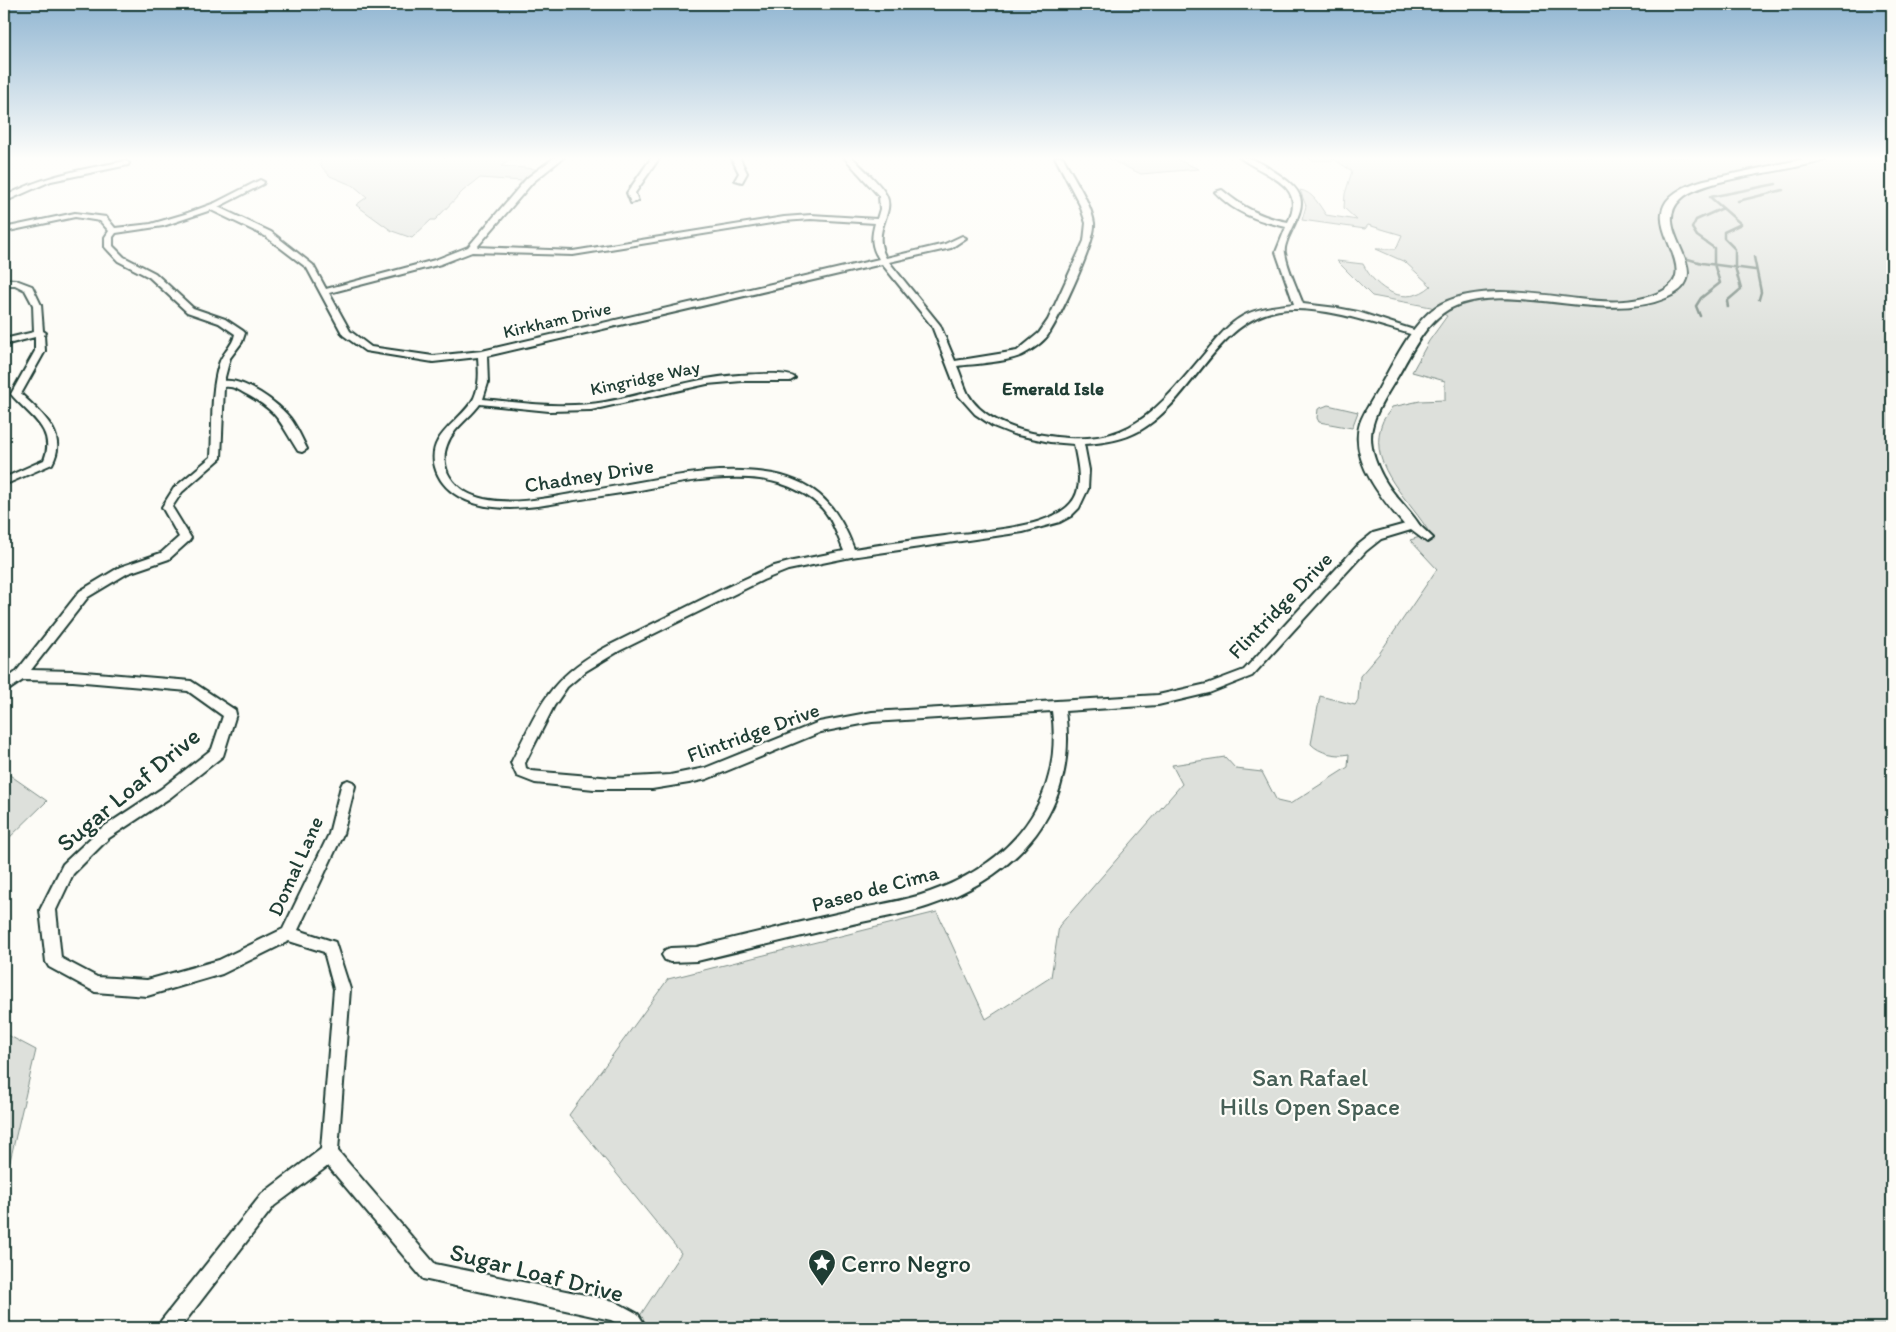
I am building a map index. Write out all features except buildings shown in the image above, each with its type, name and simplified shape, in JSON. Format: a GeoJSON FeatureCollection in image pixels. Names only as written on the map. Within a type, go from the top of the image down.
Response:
{"type":"FeatureCollection","features":[{"type":"Feature","properties":{"kind":"street"},"geometry":{"type":"LineString","coordinates":[[4,230],[55,219]]}},
{"type":"Feature","properties":{"kind":"street"},"geometry":{"type":"LineString","coordinates":[[103,219],[113,231]]}},
{"type":"Feature","properties":{"kind":"street"},"geometry":{"type":"LineString","coordinates":[[113,231],[148,226],[171,219]]}},
{"type":"Feature","properties":{"kind":"street","name":"Kirkham Drive"},"geometry":{"type":"LineString","coordinates":[[237,219],[268,234],[310,267],[346,333],[368,349],[433,359],[482,354],[948,246],[962,238]]}},
{"type":"Feature","properties":{"kind":"street"},"geometry":{"type":"LineString","coordinates":[[471,249],[497,219]]}},
{"type":"Feature","properties":{"kind":"street"},"geometry":{"type":"LineString","coordinates":[[324,292],[438,262],[471,249],[573,253],[792,219]]}},
{"type":"Feature","properties":{"kind":"street"},"geometry":{"type":"LineString","coordinates":[[848,219],[879,221],[874,241],[884,261],[936,324],[959,387],[970,406],[993,422],[1022,434],[1063,441],[1079,441],[1105,438],[1135,429],[1160,410],[1234,326],[1255,314],[1300,307],[1347,313],[1418,333]]}},
{"type":"Feature","properties":{"kind":"street"},"geometry":{"type":"LineString","coordinates":[[951,364],[999,358],[1020,353],[1043,335],[1052,320],[1088,242],[1089,219]]}},
{"type":"Feature","properties":{"kind":"street"},"geometry":{"type":"LineString","coordinates":[[1265,219],[1290,225]]}},
{"type":"Feature","properties":{"kind":"street"},"geometry":{"type":"LineString","coordinates":[[1293,219],[1280,248],[1280,256],[1300,307]]}},
{"type":"Feature","properties":{"kind":"street"},"geometry":{"type":"LineString","coordinates":[[1427,538],[1414,526],[1376,478],[1366,454],[1364,442],[1366,424],[1424,324],[1439,311],[1460,302],[1482,298],[1515,296],[1624,304],[1657,298],[1676,288],[1684,276],[1683,263],[1665,224],[1666,219]]}},
{"type":"Feature","properties":{"kind":"street"},"geometry":{"type":"LineString","coordinates":[[4,688],[20,675],[84,594],[124,570],[165,556],[185,538],[167,507],[178,490],[216,458],[220,385],[224,360],[239,342],[240,332],[222,321],[190,310],[152,276],[121,258],[109,247],[113,231]]}},
{"type":"Feature","properties":{"kind":"street"},"geometry":{"type":"LineString","coordinates":[[4,282],[16,283],[30,288],[38,306],[41,333],[40,351],[16,394],[39,419],[50,436],[53,448],[48,462],[4,482]]}},
{"type":"Feature","properties":{"kind":"street"},"geometry":{"type":"LineString","coordinates":[[4,342],[41,333]]}},
{"type":"Feature","properties":{"kind":"street","name":"Chadney Drive"},"geometry":{"type":"LineString","coordinates":[[482,354],[485,381],[478,401],[448,434],[440,449],[438,461],[441,473],[454,489],[477,501],[499,505],[524,505],[719,474],[752,474],[781,479],[815,496],[837,518],[850,553]]}},
{"type":"Feature","properties":{"kind":"street","name":"Kingridge Way"},"geometry":{"type":"LineString","coordinates":[[478,401],[540,408],[582,408],[614,404],[675,387],[723,379],[790,378]]}},
{"type":"Feature","properties":{"kind":"street"},"geometry":{"type":"LineString","coordinates":[[220,385],[233,384],[269,403],[286,420],[302,449]]}},
{"type":"Feature","properties":{"kind":"street","name":"Flintridge Drive"},"geometry":{"type":"LineString","coordinates":[[1079,441],[1085,483],[1084,491],[1073,508],[1060,518],[1036,526],[850,553],[775,570],[632,640],[585,666],[562,685],[554,696],[518,763],[519,770],[523,774],[583,783],[640,784],[692,778],[819,727],[844,721],[872,717],[1158,700],[1209,688],[1248,673],[1362,548],[1377,536],[1414,526]]}},
{"type":"Feature","properties":{"kind":"street","name":"Sugar Loaf Drive"},"geometry":{"type":"LineString","coordinates":[[20,675],[73,676],[191,686],[230,714],[218,752],[166,794],[104,834],[68,869],[48,910],[54,962],[95,984],[147,988],[222,968],[288,934]]}},
{"type":"Feature","properties":{"kind":"street","name":"Paseo de Cima"},"geometry":{"type":"LineString","coordinates":[[670,955],[697,954],[905,905],[951,890],[980,876],[1025,838],[1040,817],[1052,792],[1061,755],[1062,735],[1058,705]]}},
{"type":"Feature","properties":{"kind":"street","name":"Domal Lane"},"geometry":{"type":"LineString","coordinates":[[288,934],[336,834],[348,786]]}},
{"type":"Feature","properties":{"kind":"street"},"geometry":{"type":"LineString","coordinates":[[168,1328],[268,1200],[328,1154],[342,989],[330,946],[288,934]]}},
{"type":"Feature","properties":{"kind":"street","name":"Sugar Loaf Drive"},"geometry":{"type":"LineString","coordinates":[[328,1154],[430,1272],[614,1311],[631,1321],[637,1328]]}},
{"type":"Feature","properties":{"kind":"green space"},"geometry":{"type":"Polygon","coordinates":[[[376,219],[436,219],[431,220],[412,238],[392,231],[376,219]]]}},
{"type":"Feature","properties":{"kind":"green space","name":"San Rafael Hills Open Space"},"geometry":{"type":"Polygon","coordinates":[[[1892,219],[1892,1328],[632,1328],[681,1253],[569,1115],[668,979],[937,912],[986,1019],[1051,977],[1059,926],[1182,784],[1172,765],[1225,757],[1236,769],[1262,772],[1277,801],[1290,804],[1348,767],[1349,754],[1328,754],[1311,744],[1320,696],[1355,705],[1358,700],[1360,676],[1379,654],[1437,569],[1410,540],[1430,534],[1386,470],[1379,442],[1382,423],[1392,407],[1420,401],[1445,400],[1445,381],[1412,372],[1429,341],[1447,316],[1431,307],[1372,296],[1337,261],[1363,264],[1376,282],[1384,288],[1402,296],[1412,296],[1431,286],[1405,262],[1376,249],[1396,249],[1402,235],[1368,225],[1365,229],[1302,220],[1892,219]]]}},
{"type":"Feature","properties":{"kind":"green space"},"geometry":{"type":"Polygon","coordinates":[[[1328,405],[1358,412],[1352,428],[1319,422],[1317,418],[1318,409],[1328,405]]]}},
{"type":"Feature","properties":{"kind":"green space"},"geometry":{"type":"Polygon","coordinates":[[[4,771],[47,801],[4,843],[4,771]]]}},
{"type":"Feature","properties":{"kind":"green space"},"geometry":{"type":"Polygon","coordinates":[[[4,1033],[36,1050],[10,1161],[4,1164],[4,1033]]]}},
{"type":"Feature","properties":{"kind":"waterway"},"geometry":{"type":"LineString","coordinates":[[1698,219],[1692,228],[1697,236],[1714,248],[1714,265]]}},
{"type":"Feature","properties":{"kind":"waterway"},"geometry":{"type":"LineString","coordinates":[[1735,219],[1741,224],[1724,232],[1724,238],[1735,249],[1735,267]]}},
{"type":"Feature","properties":{"kind":"waterway"},"geometry":{"type":"LineString","coordinates":[[1681,257],[1714,265]]}},
{"type":"Feature","properties":{"kind":"waterway"},"geometry":{"type":"LineString","coordinates":[[1754,257],[1761,292],[1759,299]]}},
{"type":"Feature","properties":{"kind":"waterway"},"geometry":{"type":"LineString","coordinates":[[1700,316],[1696,306],[1701,298],[1720,283],[1714,265]]}},
{"type":"Feature","properties":{"kind":"waterway"},"geometry":{"type":"LineString","coordinates":[[1714,265],[1735,267]]}},
{"type":"Feature","properties":{"kind":"waterway"},"geometry":{"type":"LineString","coordinates":[[1728,307],[1727,301],[1741,289],[1735,267]]}},
{"type":"Feature","properties":{"kind":"waterway"},"geometry":{"type":"LineString","coordinates":[[1735,267],[1755,270]]}},
{"type":"Feature","properties":{"kind":"place","name":"Cerro Negro"},"geometry":{"type":"Point","coordinates":[822,1287]}},
{"type":"Feature","properties":{"kind":"district","name":"Emerald Isle"},"geometry":{"type":"Point","coordinates":[1053,388]}}]}
